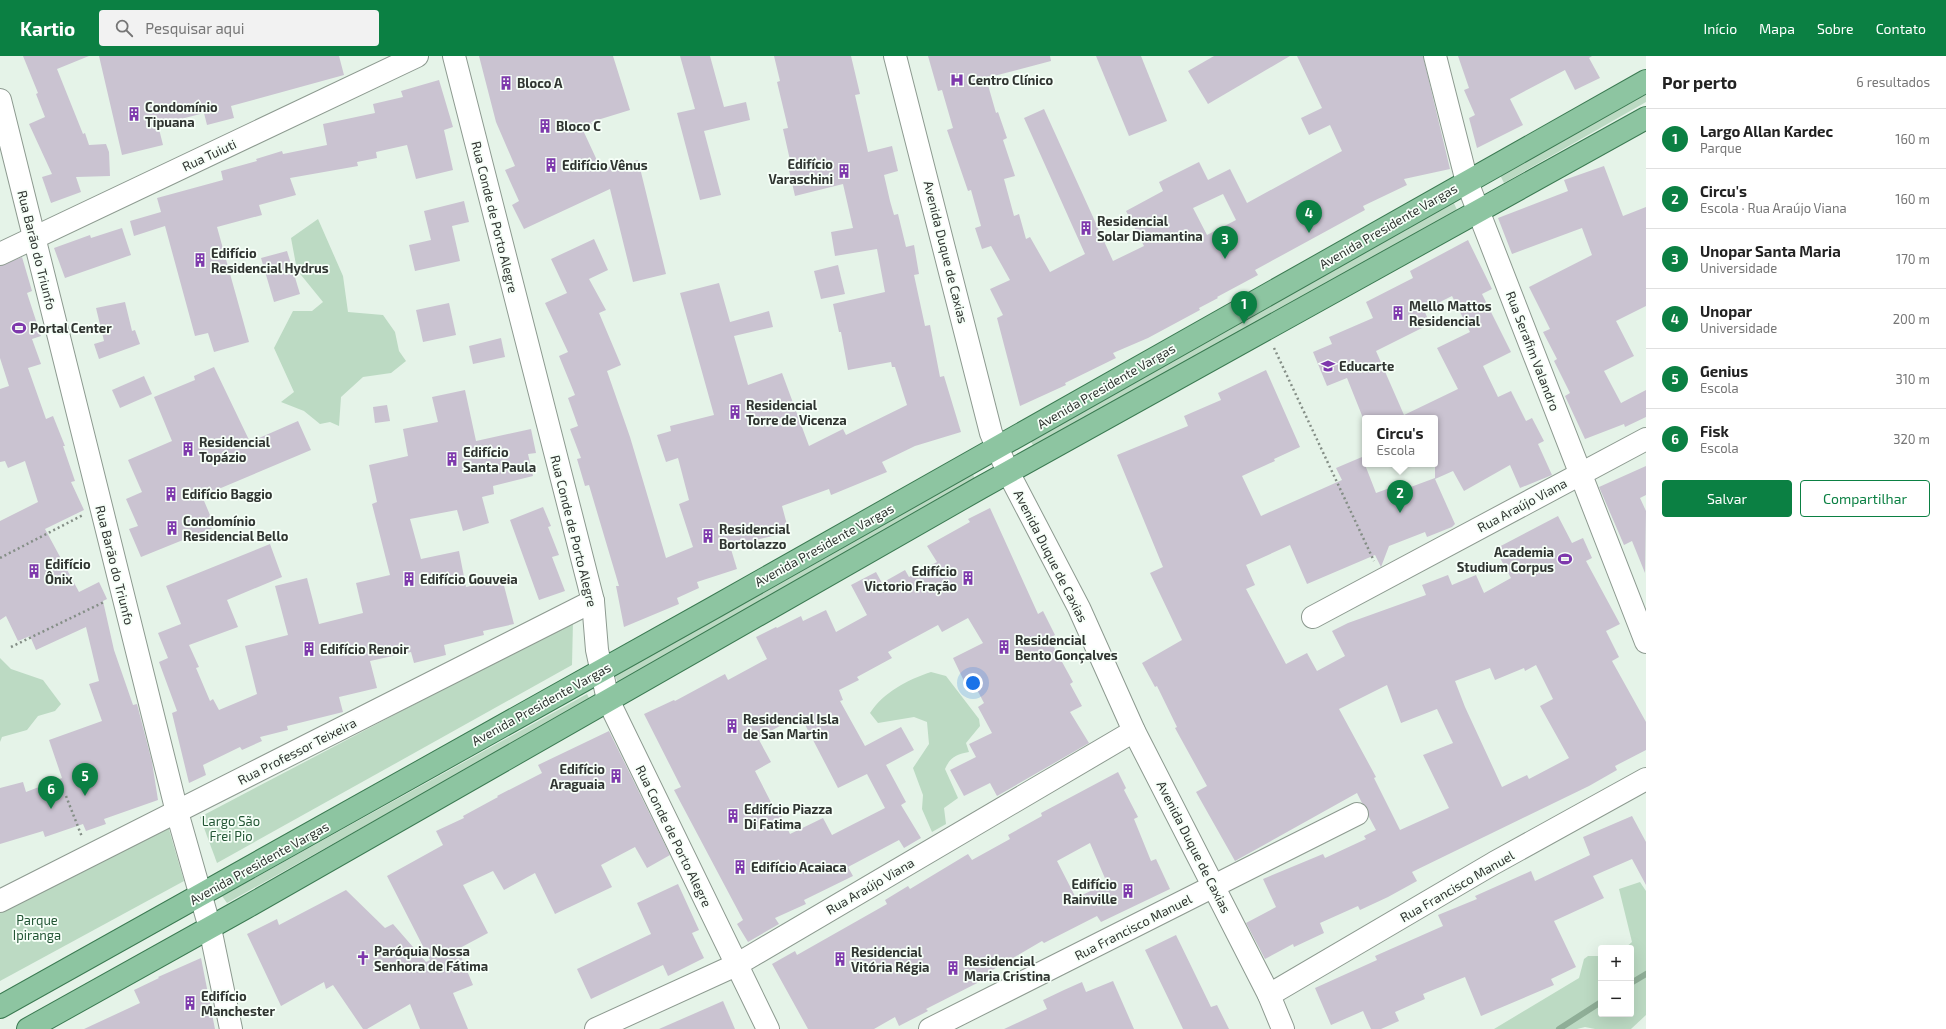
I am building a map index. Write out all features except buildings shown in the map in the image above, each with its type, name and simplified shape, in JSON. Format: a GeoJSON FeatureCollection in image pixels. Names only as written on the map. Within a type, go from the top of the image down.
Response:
{"type":"FeatureCollection","features":[{"type":"Feature","properties":{"kind":"main road","name":"Avenida Presidente Vargas"},"geometry":{"type":"LineString","coordinates":[[0,1007],[201,896],[1646,81]]}},
{"type":"Feature","properties":{"kind":"main road","name":"Avenida Presidente Vargas"},"geometry":{"type":"LineString","coordinates":[[28,1029],[210,928],[1008,472],[1646,118]]}},
{"type":"Feature","properties":{"kind":"street","name":"Rua Tuiuti"},"geometry":{"type":"LineString","coordinates":[[0,254],[417,56]]}},
{"type":"Feature","properties":{"kind":"street","name":"Rua Conde de Porto Alegre"},"geometry":{"type":"LineString","coordinates":[[454,56],[593,601],[598,650],[608,700],[768,1029]]}},
{"type":"Feature","properties":{"kind":"street","name":"Avenida Duque de Caxias"},"geometry":{"type":"LineString","coordinates":[[895,56],[991,433],[1008,472],[1079,608],[1134,731],[1269,995],[1283,1029]]}},
{"type":"Feature","properties":{"kind":"street","name":"Rua Serafim Valandro"},"geometry":{"type":"LineString","coordinates":[[1435,56],[1467,182],[1646,642]]}},
{"type":"Feature","properties":{"kind":"street","name":"Rua Barão do Triunfo"},"geometry":{"type":"LineString","coordinates":[[0,100],[177,812],[210,928],[230,1029]]}},
{"type":"Feature","properties":{"kind":"street","name":"Rua Araújo Viana"},"geometry":{"type":"LineString","coordinates":[[1313,617],[1646,439]]}},
{"type":"Feature","properties":{"kind":"street","name":"Rua Professor Teixeira"},"geometry":{"type":"LineString","coordinates":[[0,901],[593,601]]}},
{"type":"Feature","properties":{"kind":"street","name":"Rua Araújo Viana"},"geometry":{"type":"LineString","coordinates":[[597,1028],[736,965],[1134,731]]}},
{"type":"Feature","properties":{"kind":"street","name":"Rua Francisco Manuel"},"geometry":{"type":"LineString","coordinates":[[1269,995],[1494,863],[1646,779]]}},
{"type":"Feature","properties":{"kind":"street","name":"Rua Francisco Manuel"},"geometry":{"type":"LineString","coordinates":[[930,1029],[1358,814]]}},
{"type":"Feature","properties":{"kind":"path"},"geometry":{"type":"LineString","coordinates":[[1265,329],[1382,580]]}},
{"type":"Feature","properties":{"kind":"path"},"geometry":{"type":"LineString","coordinates":[[0,558],[89,512]]}},
{"type":"Feature","properties":{"kind":"path"},"geometry":{"type":"LineString","coordinates":[[11,647],[110,599]]}},
{"type":"Feature","properties":{"kind":"path"},"geometry":{"type":"LineString","coordinates":[[66,796],[84,842]]}},
{"type":"Feature","properties":{"kind":"green space"},"geometry":{"type":"Polygon","coordinates":[[[1646,92],[1646,102],[1504,183],[1500,175],[1646,92]]]}},
{"type":"Feature","properties":{"kind":"green space"},"geometry":{"type":"Polygon","coordinates":[[[1453,201],[1457,210],[1035,448],[1029,439],[1453,201]]]}},
{"type":"Feature","properties":{"kind":"green space"},"geometry":{"type":"Polygon","coordinates":[[[318,219],[343,276],[348,312],[383,315],[395,332],[399,351],[406,361],[391,373],[363,377],[341,397],[339,426],[330,422],[320,424],[304,411],[281,402],[294,392],[274,348],[293,311],[312,311],[323,302],[297,270],[291,238],[318,219]]]}},
{"type":"Feature","properties":{"kind":"green space"},"geometry":{"type":"Polygon","coordinates":[[[972,471],[975,480],[618,683],[615,676],[972,471]]]}},
{"type":"Feature","properties":{"kind":"green space","name":"Largo São Frei Pio"},"geometry":{"type":"Polygon","coordinates":[[[573,621],[572,665],[217,863],[200,817],[573,621]]]}},
{"type":"Feature","properties":{"kind":"green space"},"geometry":{"type":"Polygon","coordinates":[[[0,658],[11,669],[43,680],[61,704],[55,711],[38,716],[27,730],[2,737],[0,742],[0,658]]]}},
{"type":"Feature","properties":{"kind":"green space"},"geometry":{"type":"Polygon","coordinates":[[[931,672],[946,676],[979,719],[980,726],[966,743],[969,752],[954,757],[945,769],[958,798],[944,808],[946,824],[932,832],[922,809],[923,795],[913,768],[929,744],[927,722],[914,717],[878,723],[870,713],[889,693],[913,679],[931,672]]]}},
{"type":"Feature","properties":{"kind":"green space"},"geometry":{"type":"Polygon","coordinates":[[[587,694],[590,700],[227,903],[222,896],[587,694]]]}},
{"type":"Feature","properties":{"kind":"green space","name":"Parque Ipiranga"},"geometry":{"type":"Polygon","coordinates":[[[168,826],[184,881],[0,981],[0,913],[168,826]]]}},
{"type":"Feature","properties":{"kind":"green space"},"geometry":{"type":"Polygon","coordinates":[[[1640,882],[1646,891],[1646,1015],[1631,1029],[1595,1029],[1585,1027],[1577,1029],[1494,1029],[1579,978],[1584,959],[1588,956],[1598,956],[1598,1017],[1634,1017],[1634,945],[1628,945],[1632,942],[1619,889],[1640,882]]]}},
{"type":"Feature","properties":{"kind":"waterway"},"geometry":{"type":"LineString","coordinates":[[1634,981],[1646,974]]}},
{"type":"Feature","properties":{"kind":"waterway"},"geometry":{"type":"LineString","coordinates":[[1559,1029],[1598,1004]]}},
{"type":"Feature","properties":{"kind":"place","name":"Centro Clínico"},"geometry":{"type":"Point","coordinates":[957,80]}},
{"type":"Feature","properties":{"kind":"place","name":"Bloco A"},"geometry":{"type":"Point","coordinates":[506,83]}},
{"type":"Feature","properties":{"kind":"place","name":"Condomínio Tipuana"},"geometry":{"type":"Point","coordinates":[134,114]}},
{"type":"Feature","properties":{"kind":"place","name":"Bloco C"},"geometry":{"type":"Point","coordinates":[545,126]}},
{"type":"Feature","properties":{"kind":"place","name":"Edifício Vênus"},"geometry":{"type":"Point","coordinates":[551,165]}},
{"type":"Feature","properties":{"kind":"place","name":"Edifício Varaschini"},"geometry":{"type":"Point","coordinates":[844,171]}},
{"type":"Feature","properties":{"kind":"place","name":"Residencial Solar Diamantina"},"geometry":{"type":"Point","coordinates":[1086,228]}},
{"type":"Feature","properties":{"kind":"place","name":"Unopar"},"geometry":{"type":"Point","coordinates":[1309,233]}},
{"type":"Feature","properties":{"kind":"place","name":"Unopar Santa Maria"},"geometry":{"type":"Point","coordinates":[1225,259]}},
{"type":"Feature","properties":{"kind":"place","name":"Edifício Residencial Hydrus"},"geometry":{"type":"Point","coordinates":[200,260]}},
{"type":"Feature","properties":{"kind":"place","name":"Mello Mattos Residencial"},"geometry":{"type":"Point","coordinates":[1398,313]}},
{"type":"Feature","properties":{"kind":"place","name":"Largo Allan Kardec"},"geometry":{"type":"Point","coordinates":[1244,324]}},
{"type":"Feature","properties":{"kind":"place","name":"Portal Center"},"geometry":{"type":"Point","coordinates":[19,328]}},
{"type":"Feature","properties":{"kind":"place","name":"Educarte"},"geometry":{"type":"Point","coordinates":[1328,366]}},
{"type":"Feature","properties":{"kind":"place","name":"Residencial Torre de Vicenza"},"geometry":{"type":"Point","coordinates":[735,412]}},
{"type":"Feature","properties":{"kind":"place","name":"Residencial Topázio"},"geometry":{"type":"Point","coordinates":[188,449]}},
{"type":"Feature","properties":{"kind":"place","name":"Edifício Santa Paula"},"geometry":{"type":"Point","coordinates":[452,459]}},
{"type":"Feature","properties":{"kind":"place","name":"Edifício Baggio"},"geometry":{"type":"Point","coordinates":[171,494]}},
{"type":"Feature","properties":{"kind":"place","name":"Circu's"},"geometry":{"type":"Point","coordinates":[1400,513]}},
{"type":"Feature","properties":{"kind":"place","name":"Condomínio Residencial Bello"},"geometry":{"type":"Point","coordinates":[172,528]}},
{"type":"Feature","properties":{"kind":"place","name":"Residencial Bortolazzo"},"geometry":{"type":"Point","coordinates":[708,536]}},
{"type":"Feature","properties":{"kind":"place","name":"Academia Studium Corpus"},"geometry":{"type":"Point","coordinates":[1565,559]}},
{"type":"Feature","properties":{"kind":"place","name":"Edifício Ônix"},"geometry":{"type":"Point","coordinates":[34,571]}},
{"type":"Feature","properties":{"kind":"place","name":"Edifício Victorio Fração"},"geometry":{"type":"Point","coordinates":[968,578]}},
{"type":"Feature","properties":{"kind":"place","name":"Edifício Gouveia"},"geometry":{"type":"Point","coordinates":[409,579]}},
{"type":"Feature","properties":{"kind":"place","name":"Residencial Bento Gonçalves"},"geometry":{"type":"Point","coordinates":[1004,647]}},
{"type":"Feature","properties":{"kind":"place","name":"Edifício Renoir"},"geometry":{"type":"Point","coordinates":[309,649]}},
{"type":"Feature","properties":{"kind":"place","name":"Residencial Isla de San Martin"},"geometry":{"type":"Point","coordinates":[732,726]}},
{"type":"Feature","properties":{"kind":"place","name":"Edifício Araguaia"},"geometry":{"type":"Point","coordinates":[616,776]}},
{"type":"Feature","properties":{"kind":"place","name":"Genius"},"geometry":{"type":"Point","coordinates":[85,796]}},
{"type":"Feature","properties":{"kind":"place","name":"Fisk"},"geometry":{"type":"Point","coordinates":[51,809]}},
{"type":"Feature","properties":{"kind":"place","name":"Edifício Piazza Di Fatima"},"geometry":{"type":"Point","coordinates":[733,816]}},
{"type":"Feature","properties":{"kind":"place","name":"Edifício Acaiaca"},"geometry":{"type":"Point","coordinates":[740,867]}},
{"type":"Feature","properties":{"kind":"place","name":"Edifício Rainville"},"geometry":{"type":"Point","coordinates":[1128,891]}},
{"type":"Feature","properties":{"kind":"place","name":"Paróquia Nossa Senhora de Fátima"},"geometry":{"type":"Point","coordinates":[363,958]}},
{"type":"Feature","properties":{"kind":"place","name":"Residencial Vitória Régia"},"geometry":{"type":"Point","coordinates":[840,959]}},
{"type":"Feature","properties":{"kind":"place","name":"Residencial Maria Cristina"},"geometry":{"type":"Point","coordinates":[953,968]}},
{"type":"Feature","properties":{"kind":"place","name":"Edifício Manchester"},"geometry":{"type":"Point","coordinates":[190,1003]}}]}
